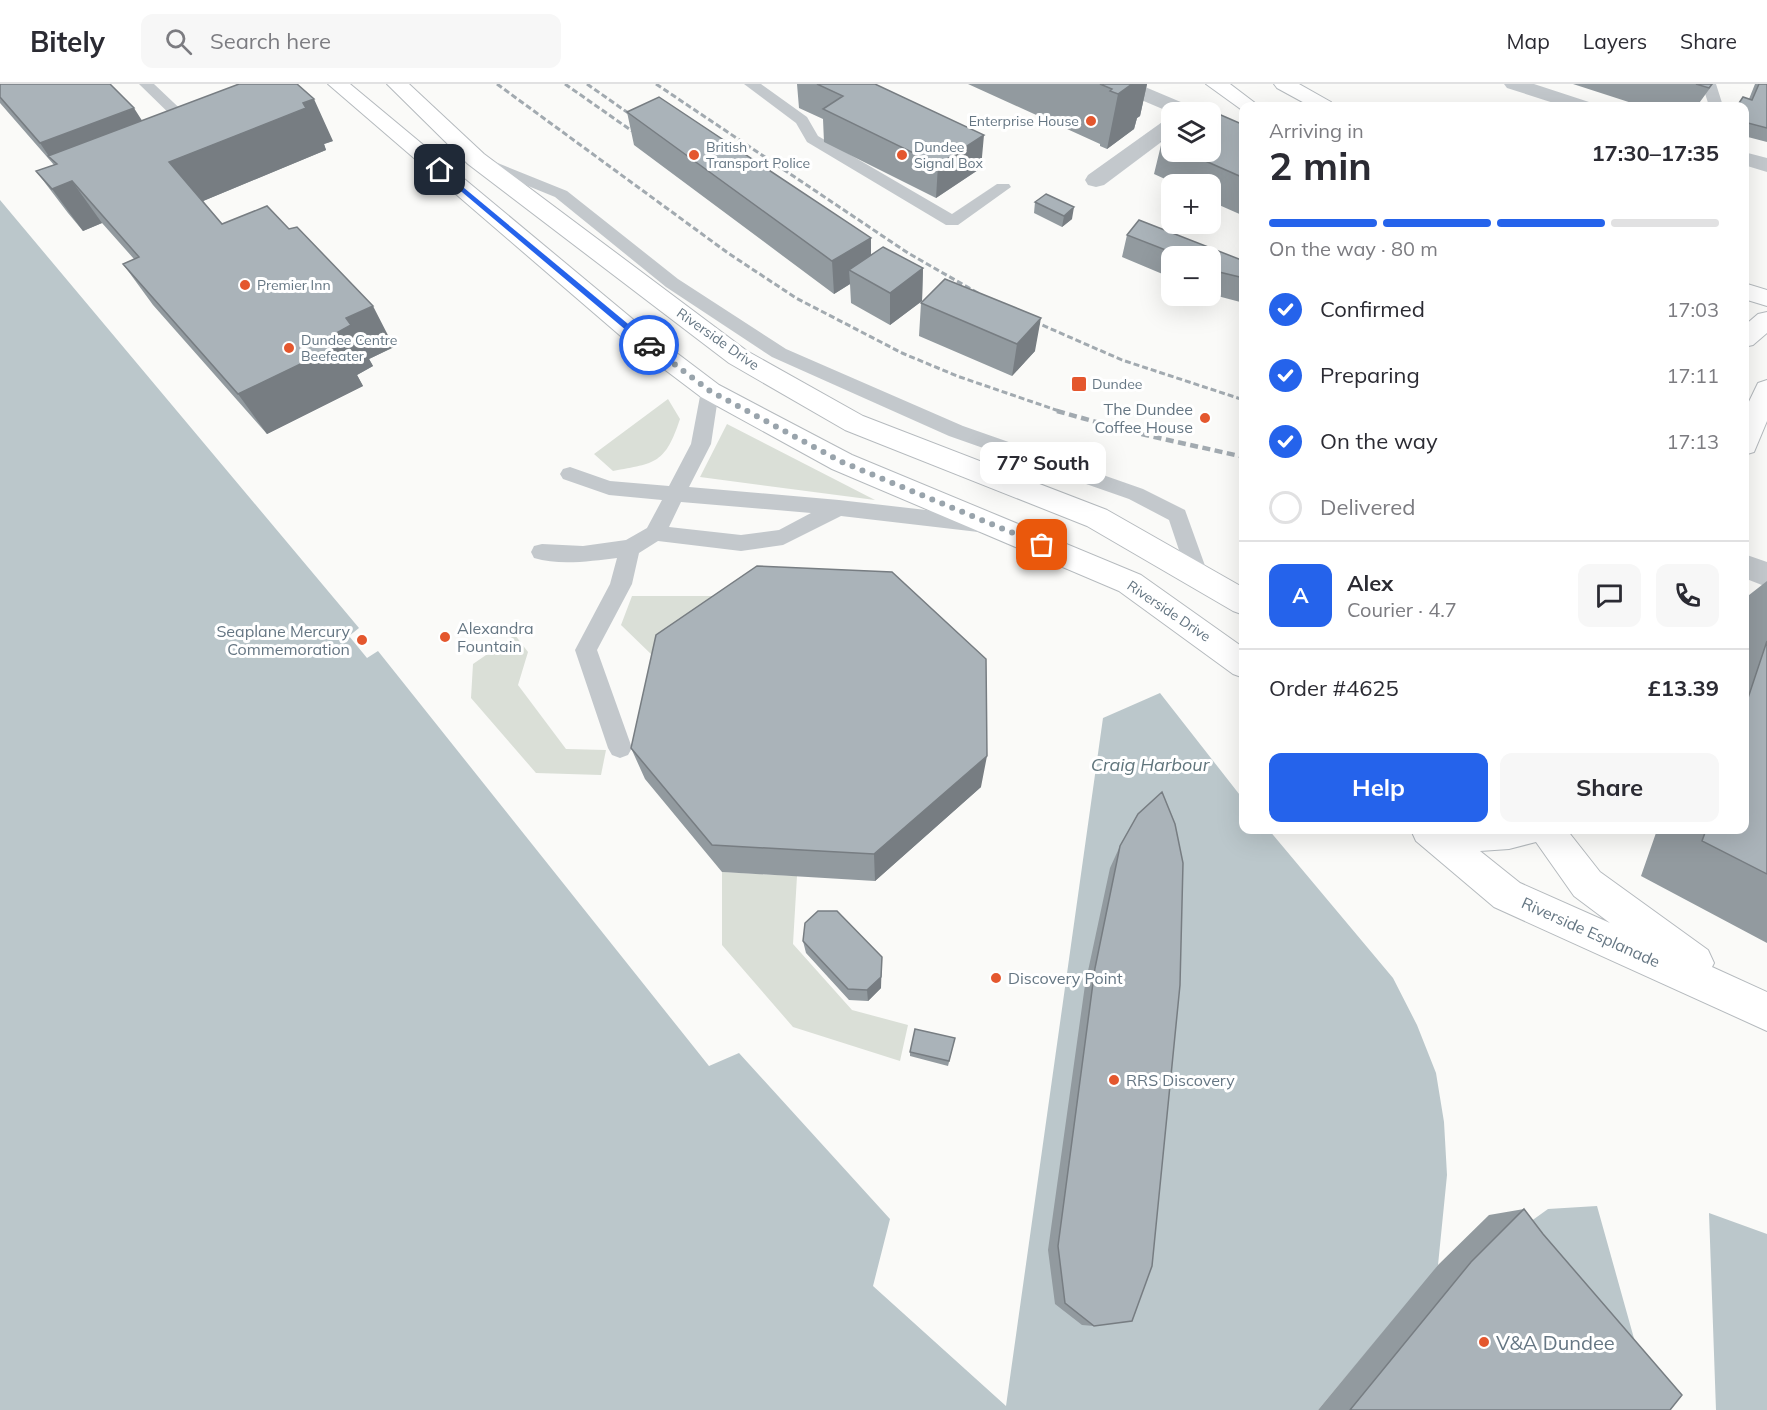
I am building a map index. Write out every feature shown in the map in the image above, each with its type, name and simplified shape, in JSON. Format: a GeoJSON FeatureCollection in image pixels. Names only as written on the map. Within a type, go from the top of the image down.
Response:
{"type":"FeatureCollection","features":[{"type":"Feature","properties":{"kind":"main road","name":"Riverside Drive"},"geometry":{"type":"LineString","coordinates":[[338,84],[632,332],[710,391],[842,462],[1130,583],[1239,660]]}},
{"type":"Feature","properties":{"kind":"main road","name":"Riverside Drive"},"geometry":{"type":"LineString","coordinates":[[397,84],[476,159],[738,357],[854,423],[1097,518],[1239,600]]}},
{"type":"Feature","properties":{"kind":"main road"},"geometry":{"type":"LineString","coordinates":[[1216,84],[1243,102]]}},
{"type":"Feature","properties":{"kind":"main road"},"geometry":{"type":"LineString","coordinates":[[1284,84],[1317,102]]}},
{"type":"Feature","properties":{"kind":"main road"},"geometry":{"type":"LineString","coordinates":[[1749,292],[1767,298]]}},
{"type":"Feature","properties":{"kind":"main road"},"geometry":{"type":"LineString","coordinates":[[1749,335],[1767,320]]}},
{"type":"Feature","properties":{"kind":"main road"},"geometry":{"type":"LineString","coordinates":[[1749,433],[1767,389]]}},
{"type":"Feature","properties":{"kind":"main road","name":"Riverside Esplanade"},"geometry":{"type":"LineString","coordinates":[[1433,834],[1507,895],[1756,1006]]}},
{"type":"Feature","properties":{"kind":"main road"},"geometry":{"type":"LineString","coordinates":[[1486,834],[1513,834]]}},
{"type":"Feature","properties":{"kind":"main road"},"geometry":{"type":"LineString","coordinates":[[1550,834],[1587,884],[1756,1006]]}},
{"type":"Feature","properties":{"kind":"street"},"geometry":{"type":"LineString","coordinates":[[1120,84],[1164,102]]}},
{"type":"Feature","properties":{"kind":"street"},"geometry":{"type":"LineString","coordinates":[[1514,84],[1570,102]]}},
{"type":"Feature","properties":{"kind":"street"},"geometry":{"type":"LineString","coordinates":[[1096,180],[1161,132]]}},
{"type":"Feature","properties":{"kind":"street"},"geometry":{"type":"LineString","coordinates":[[1749,160],[1767,165]]}},
{"type":"Feature","properties":{"kind":"street"},"geometry":{"type":"LineString","coordinates":[[1749,567],[1767,575]]}},
{"type":"Feature","properties":{"kind":"lane"},"geometry":{"type":"LineString","coordinates":[[146,84],[187,123]]}},
{"type":"Feature","properties":{"kind":"lane"},"geometry":{"type":"LineString","coordinates":[[751,84],[802,120],[812,139],[952,221],[1003,187]]}},
{"type":"Feature","properties":{"kind":"lane"},"geometry":{"type":"LineString","coordinates":[[1709,84],[1715,102]]}},
{"type":"Feature","properties":{"kind":"lane"},"geometry":{"type":"LineString","coordinates":[[476,159],[561,194],[672,283],[778,353],[956,431],[1136,494],[1178,516],[1197,574]]}},
{"type":"Feature","properties":{"kind":"lane"},"geometry":{"type":"LineString","coordinates":[[542,552],[583,554],[630,548],[655,533],[701,444],[710,391]]}},
{"type":"Feature","properties":{"kind":"lane"},"geometry":{"type":"LineString","coordinates":[[570,474],[609,488],[839,508],[998,526]]}},
{"type":"Feature","properties":{"kind":"lane"},"geometry":{"type":"LineString","coordinates":[[655,533],[741,543],[783,537],[839,508]]}},
{"type":"Feature","properties":{"kind":"lane"},"geometry":{"type":"LineString","coordinates":[[620,748],[586,650],[621,584],[630,548]]}},
{"type":"Feature","properties":{"kind":"shaded area"},"geometry":{"type":"Polygon","coordinates":[[[668,399],[680,419],[669,445],[657,459],[640,466],[613,471],[594,454],[668,399]]]}},
{"type":"Feature","properties":{"kind":"shaded area"},"geometry":{"type":"Polygon","coordinates":[[[727,424],[875,500],[700,477],[727,424]]]}},
{"type":"Feature","properties":{"kind":"shaded area"},"geometry":{"type":"Polygon","coordinates":[[[632,596],[744,596],[653,656],[621,625],[632,596]]]}},
{"type":"Feature","properties":{"kind":"shaded area"},"geometry":{"type":"Polygon","coordinates":[[[515,635],[528,652],[518,685],[566,749],[606,750],[601,775],[536,773],[471,698],[473,664],[515,635]]]}},
{"type":"Feature","properties":{"kind":"shaded area"},"geometry":{"type":"Polygon","coordinates":[[[722,872],[797,876],[793,944],[852,1010],[908,1025],[900,1061],[793,1027],[722,945],[722,872]]]}},
{"type":"Feature","properties":{"kind":"water","name":"Craig Harbour"},"geometry":{"type":"Polygon","coordinates":[[[0,200],[359,628],[349,636],[367,658],[378,651],[709,1066],[739,1053],[890,1219],[873,1286],[1006,1406],[1103,718],[1160,693],[1239,794],[1239,834],[1272,834],[1393,978],[1417,1025],[1436,1073],[1444,1122],[1447,1175],[1438,1265],[1318,1410],[0,1410],[0,200]]]}},
{"type":"Feature","properties":{"kind":"water"},"geometry":{"type":"Polygon","coordinates":[[[1597,1206],[1654,1410],[1506,1239],[1548,1209],[1597,1206]]]}},
{"type":"Feature","properties":{"kind":"water"},"geometry":{"type":"Polygon","coordinates":[[[1709,1213],[1767,1234],[1767,1410],[1716,1410],[1709,1213]]]}},
{"type":"Feature","properties":{"kind":"building"},"geometry":{"type":"Polygon","coordinates":[[[0,84],[110,84],[134,108],[40,143],[0,97],[0,84]]]}},
{"type":"Feature","properties":{"kind":"building","name":"Premier Inn"},"geometry":{"type":"Polygon","coordinates":[[[239,84],[297,84],[314,99],[303,103],[306,108],[169,162],[222,224],[267,206],[289,229],[297,227],[373,306],[346,318],[351,325],[331,336],[340,345],[238,394],[123,264],[139,257],[72,181],[52,189],[36,171],[57,164],[48,156],[239,84]]]}},
{"type":"Feature","properties":{"kind":"building"},"geometry":{"type":"Polygon","coordinates":[[[817,84],[875,84],[984,135],[938,165],[823,109],[843,96],[817,84]]]}},
{"type":"Feature","properties":{"kind":"building"},"geometry":{"type":"Polygon","coordinates":[[[1100,84],[1132,84],[1118,94],[1100,84]]]}},
{"type":"Feature","properties":{"kind":"building"},"geometry":{"type":"Polygon","coordinates":[[[1696,84],[1712,84],[1709,88],[1696,84]]]}},
{"type":"Feature","properties":{"kind":"building"},"geometry":{"type":"Polygon","coordinates":[[[1759,84],[1767,84],[1767,128],[1749,123],[1749,102],[1740,102],[1743,97],[1752,100],[1759,84]]]}},
{"type":"Feature","properties":{"kind":"building"},"geometry":{"type":"Polygon","coordinates":[[[659,97],[871,238],[832,261],[627,112],[659,97]]]}},
{"type":"Feature","properties":{"kind":"building"},"geometry":{"type":"Polygon","coordinates":[[[1221,115],[1239,123],[1239,176],[1208,162],[1221,162],[1221,115]]]}},
{"type":"Feature","properties":{"kind":"building"},"geometry":{"type":"Polygon","coordinates":[[[1046,194],[1074,207],[1064,216],[1035,202],[1046,194]]]}},
{"type":"Feature","properties":{"kind":"building"},"geometry":{"type":"Polygon","coordinates":[[[1139,220],[1161,229],[1161,234],[1175,234],[1206,246],[1161,246],[1161,248],[1127,235],[1139,220]]]}},
{"type":"Feature","properties":{"kind":"building"},"geometry":{"type":"Polygon","coordinates":[[[883,247],[923,268],[890,293],[849,270],[883,247]]]}},
{"type":"Feature","properties":{"kind":"building"},"geometry":{"type":"Polygon","coordinates":[[[1221,252],[1239,259],[1239,277],[1221,272],[1221,252]]]}},
{"type":"Feature","properties":{"kind":"building"},"geometry":{"type":"Polygon","coordinates":[[[945,279],[1041,318],[1017,344],[921,303],[945,279]]]}},
{"type":"Feature","properties":{"kind":"building"},"geometry":{"type":"Polygon","coordinates":[[[757,566],[892,572],[986,659],[987,756],[874,854],[712,845],[631,748],[656,635],[757,566]]]}},
{"type":"Feature","properties":{"kind":"building"},"geometry":{"type":"Polygon","coordinates":[[[1767,641],[1767,874],[1702,841],[1705,834],[1749,834],[1749,695],[1767,641]]]}},
{"type":"Feature","properties":{"kind":"building","name":"RRS Discovery"},"geometry":{"type":"Polygon","coordinates":[[[1162,792],[1175,824],[1183,863],[1180,985],[1152,1266],[1132,1321],[1094,1326],[1065,1303],[1058,1246],[1095,968],[1120,846],[1138,814],[1162,792]]]}},
{"type":"Feature","properties":{"kind":"building"},"geometry":{"type":"Polygon","coordinates":[[[818,911],[837,911],[882,957],[881,977],[867,990],[848,989],[803,941],[805,923],[818,911]]]}},
{"type":"Feature","properties":{"kind":"building"},"geometry":{"type":"Polygon","coordinates":[[[915,1029],[955,1038],[949,1061],[910,1052],[915,1029]]]}},
{"type":"Feature","properties":{"kind":"building","name":"V&A Dundee"},"geometry":{"type":"Polygon","coordinates":[[[1524,1209],[1682,1395],[1670,1410],[1350,1410],[1471,1262],[1524,1209]]]}},
{"type":"Feature","properties":{"kind":"railway"},"geometry":{"type":"LineString","coordinates":[[497,84],[728,253],[796,298],[902,353],[957,376],[1062,412]]}},
{"type":"Feature","properties":{"kind":"railway"},"geometry":{"type":"LineString","coordinates":[[565,84],[632,131]]}},
{"type":"Feature","properties":{"kind":"railway"},"geometry":{"type":"LineString","coordinates":[[587,84],[641,122]]}},
{"type":"Feature","properties":{"kind":"railway"},"geometry":{"type":"LineString","coordinates":[[656,84],[908,253],[983,296]]}},
{"type":"Feature","properties":{"kind":"railway"},"geometry":{"type":"LineString","coordinates":[[1026,318],[1122,360],[1239,398]]}},
{"type":"Feature","properties":{"kind":"railway"},"geometry":{"type":"LineString","coordinates":[[1057,411],[1128,431],[1239,456]]}},
{"type":"Feature","properties":{"kind":"way so far"},"geometry":{"type":"LineString","coordinates":[[649,345],[710,391],[842,462],[1042,545]]}},
{"type":"Feature","properties":{"kind":"place","name":"Enterprise House"},"geometry":{"type":"Point","coordinates":[1091,121]}},
{"type":"Feature","properties":{"kind":"place","name":"British Transport Police"},"geometry":{"type":"Point","coordinates":[694,155]}},
{"type":"Feature","properties":{"kind":"place","name":"Dundee Signal Box"},"geometry":{"type":"Point","coordinates":[902,155]}},
{"type":"Feature","properties":{"kind":"place","name":"Premier Inn"},"geometry":{"type":"Point","coordinates":[245,285]}},
{"type":"Feature","properties":{"kind":"place","name":"Dundee Centre Beefeater"},"geometry":{"type":"Point","coordinates":[289,348]}},
{"type":"Feature","properties":{"kind":"place","name":"Dundee"},"geometry":{"type":"Point","coordinates":[1079,384]}},
{"type":"Feature","properties":{"kind":"place","name":"The Dundee Coffee House"},"geometry":{"type":"Point","coordinates":[1205,418]}},
{"type":"Feature","properties":{"kind":"place","name":"77º South"},"geometry":{"type":"Point","coordinates":[1042,545]}},
{"type":"Feature","properties":{"kind":"place","name":"Alexandra Fountain"},"geometry":{"type":"Point","coordinates":[445,637]}},
{"type":"Feature","properties":{"kind":"place","name":"Seaplane Mercury Commemoration"},"geometry":{"type":"Point","coordinates":[362,640]}},
{"type":"Feature","properties":{"kind":"place","name":"Discovery Point"},"geometry":{"type":"Point","coordinates":[996,978]}},
{"type":"Feature","properties":{"kind":"place","name":"RRS Discovery"},"geometry":{"type":"Point","coordinates":[1114,1080]}},
{"type":"Feature","properties":{"kind":"place","name":"V&A Dundee"},"geometry":{"type":"Point","coordinates":[1484,1342]}},
{"type":"Feature","properties":{"kind":"route"},"geometry":{"type":"LineString","coordinates":[[440,170],[649,345]]}}]}
